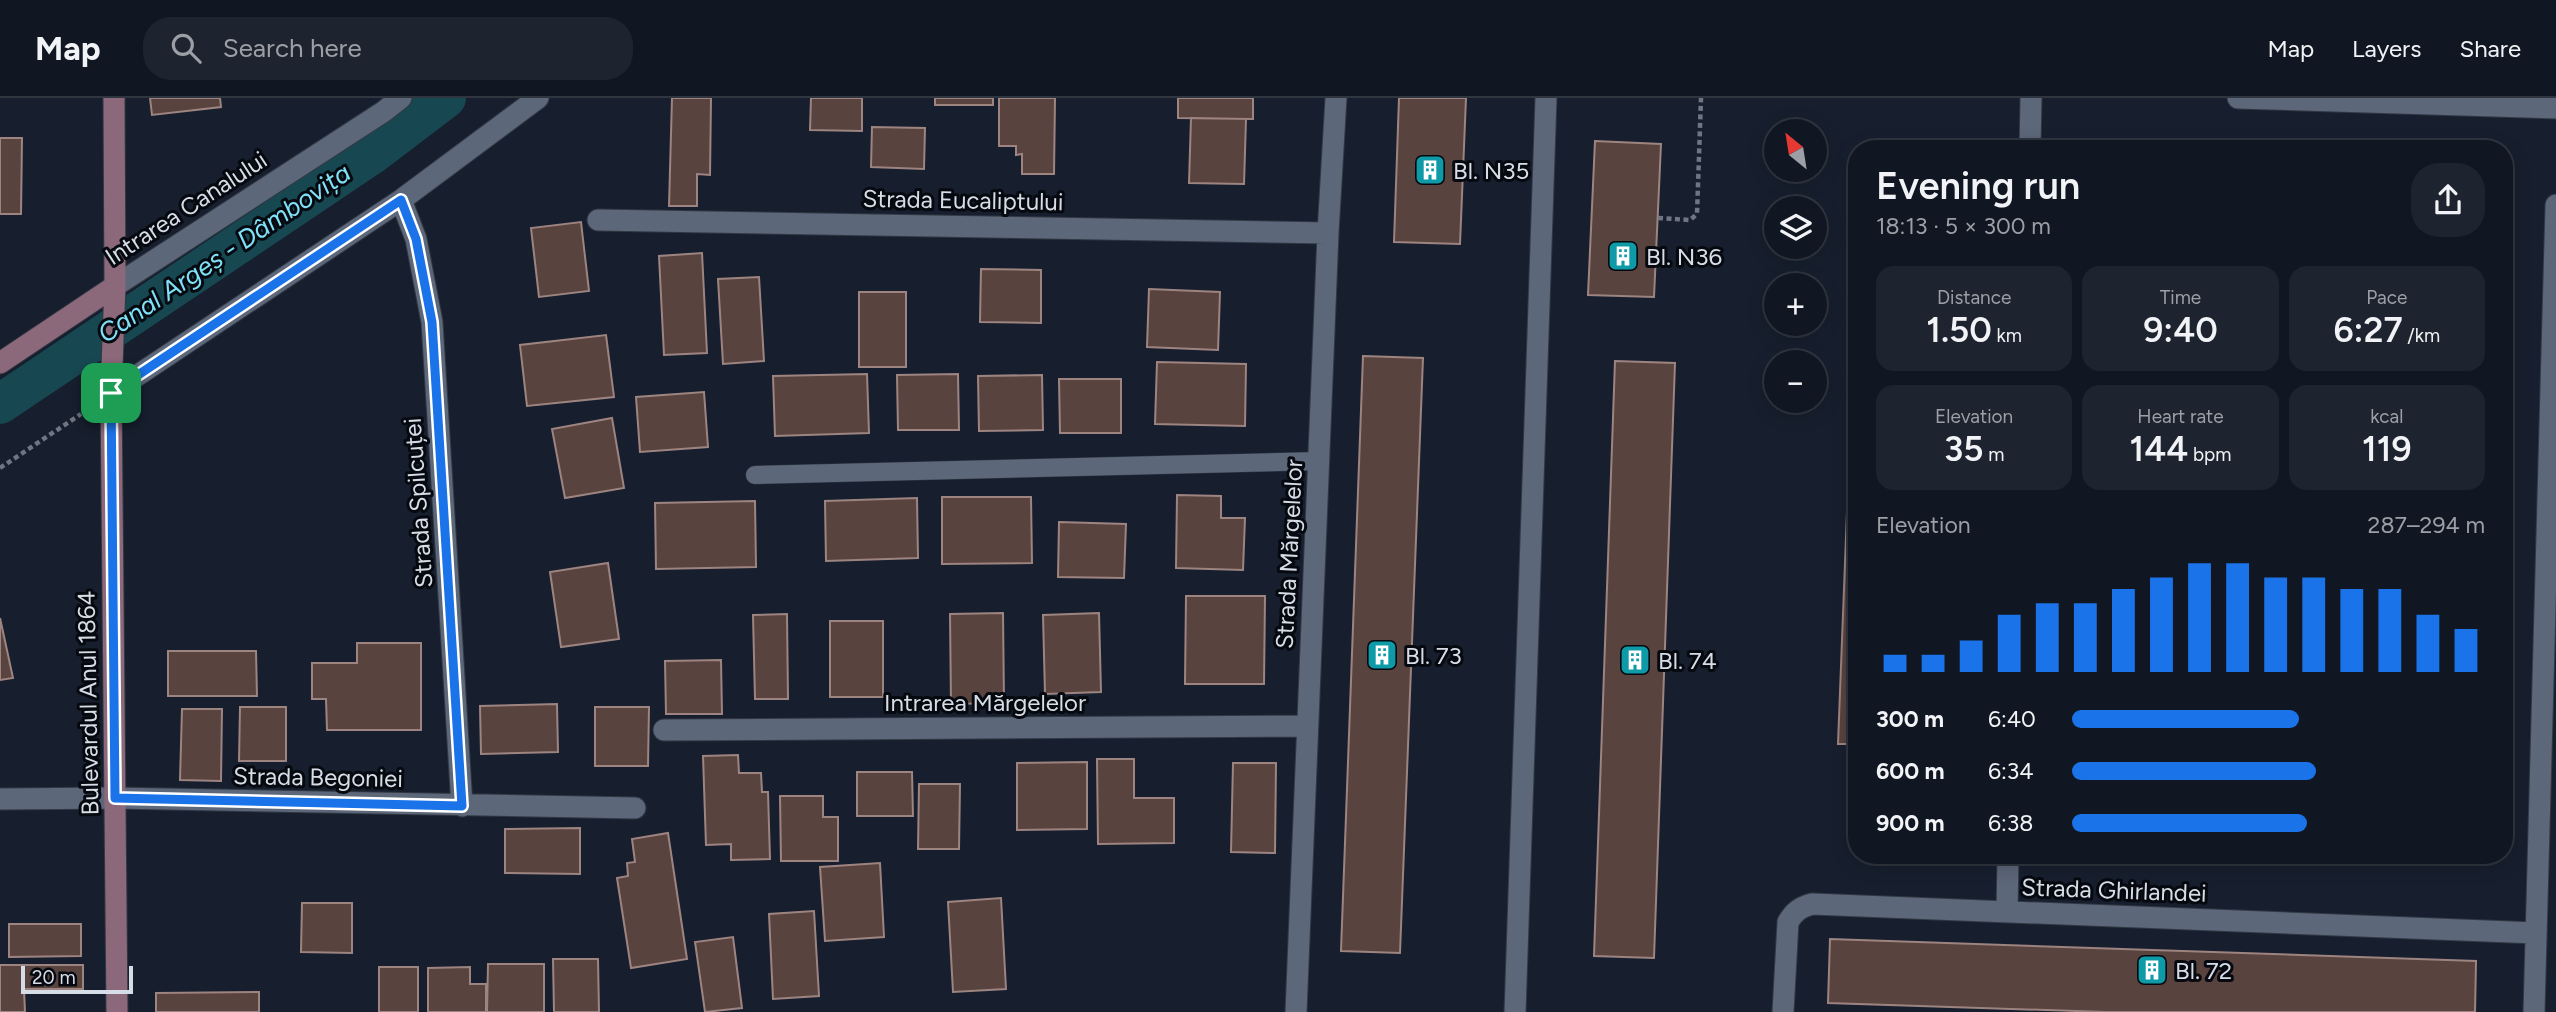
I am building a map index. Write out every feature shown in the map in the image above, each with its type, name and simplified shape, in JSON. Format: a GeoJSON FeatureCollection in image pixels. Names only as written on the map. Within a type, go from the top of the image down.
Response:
{"type":"FeatureCollection","features":[{"type":"Feature","properties":{"kind":"street","name":"Bulevardul Anul 1864"},"geometry":{"type":"LineString","coordinates":[[114,98],[115,286],[111,393],[117,1012]]}},
{"type":"Feature","properties":{"kind":"street","name":"Intrarea Canalului"},"geometry":{"type":"LineString","coordinates":[[0,363],[401,98]]}},
{"type":"Feature","properties":{"kind":"street"},"geometry":{"type":"LineString","coordinates":[[111,393],[401,200],[538,98]]}},
{"type":"Feature","properties":{"kind":"street","name":"Strada Mărgelelor"},"geometry":{"type":"LineString","coordinates":[[1296,1012],[1336,98]]}},
{"type":"Feature","properties":{"kind":"street"},"geometry":{"type":"LineString","coordinates":[[1515,1012],[1546,98]]}},
{"type":"Feature","properties":{"kind":"street"},"geometry":{"type":"LineString","coordinates":[[2030,140],[2031,98]]}},
{"type":"Feature","properties":{"kind":"street"},"geometry":{"type":"LineString","coordinates":[[2238,98],[2455,102],[2556,108]]}},
{"type":"Feature","properties":{"kind":"street","name":"Strada Spilcuței"},"geometry":{"type":"LineString","coordinates":[[401,200],[416,239],[432,322],[462,806]]}},
{"type":"Feature","properties":{"kind":"street"},"geometry":{"type":"LineString","coordinates":[[2534,1012],[2536,933],[2549,727],[2556,205]]}},
{"type":"Feature","properties":{"kind":"street","name":"Strada Eucaliptului"},"geometry":{"type":"LineString","coordinates":[[598,220],[1328,233]]}},
{"type":"Feature","properties":{"kind":"street","name":"Intrarea Mărgelelor"},"geometry":{"type":"LineString","coordinates":[[664,730],[1307,726]]}},
{"type":"Feature","properties":{"kind":"street","name":"Strada Begoniei"},"geometry":{"type":"LineString","coordinates":[[0,799],[115,798],[635,808]]}},
{"type":"Feature","properties":{"kind":"street"},"geometry":{"type":"LineString","coordinates":[[2007,912],[2008,864]]}},
{"type":"Feature","properties":{"kind":"street","name":"Strada Ghirlandei"},"geometry":{"type":"LineString","coordinates":[[1783,1012],[1788,922],[1793,913],[1812,904],[2536,933]]}},
{"type":"Feature","properties":{"kind":"lane"},"geometry":{"type":"LineString","coordinates":[[755,475],[1320,461]]}},
{"type":"Feature","properties":{"kind":"path"},"geometry":{"type":"LineString","coordinates":[[1658,218],[1690,220],[1697,214],[1701,98]]}},
{"type":"Feature","properties":{"kind":"path"},"geometry":{"type":"LineString","coordinates":[[0,468],[111,393]]}},
{"type":"Feature","properties":{"kind":"building"},"geometry":{"type":"Polygon","coordinates":[[[150,98],[220,98],[221,107],[152,115],[150,98]]]}},
{"type":"Feature","properties":{"kind":"building"},"geometry":{"type":"Polygon","coordinates":[[[672,98],[711,98],[710,175],[697,174],[697,206],[669,206],[672,98]]]}},
{"type":"Feature","properties":{"kind":"building"},"geometry":{"type":"Polygon","coordinates":[[[811,98],[862,98],[862,131],[810,130],[811,98]]]}},
{"type":"Feature","properties":{"kind":"building"},"geometry":{"type":"Polygon","coordinates":[[[935,98],[993,98],[993,105],[935,105],[935,98]]]}},
{"type":"Feature","properties":{"kind":"building"},"geometry":{"type":"Polygon","coordinates":[[[999,98],[1055,98],[1054,174],[1022,174],[1022,154],[1016,155],[1016,146],[999,146],[999,98]]]}},
{"type":"Feature","properties":{"kind":"building"},"geometry":{"type":"Polygon","coordinates":[[[1178,98],[1253,98],[1253,119],[1178,118],[1178,98]]]}},
{"type":"Feature","properties":{"kind":"building","name":"Bl. N35"},"geometry":{"type":"Polygon","coordinates":[[[1399,98],[1466,98],[1460,244],[1394,242],[1399,98]]]}},
{"type":"Feature","properties":{"kind":"building"},"geometry":{"type":"Polygon","coordinates":[[[1191,118],[1246,119],[1244,184],[1189,183],[1191,118]]]}},
{"type":"Feature","properties":{"kind":"building"},"geometry":{"type":"Polygon","coordinates":[[[872,127],[925,128],[924,169],[871,167],[872,127]]]}},
{"type":"Feature","properties":{"kind":"building"},"geometry":{"type":"Polygon","coordinates":[[[0,138],[22,138],[21,214],[0,214],[0,138]]]}},
{"type":"Feature","properties":{"kind":"building","name":"Bl. N36"},"geometry":{"type":"Polygon","coordinates":[[[1595,141],[1661,144],[1654,297],[1588,295],[1595,141]]]}},
{"type":"Feature","properties":{"kind":"building"},"geometry":{"type":"Polygon","coordinates":[[[581,222],[589,291],[539,297],[531,228],[581,222]]]}},
{"type":"Feature","properties":{"kind":"building"},"geometry":{"type":"Polygon","coordinates":[[[702,253],[707,353],[664,355],[659,256],[702,253]]]}},
{"type":"Feature","properties":{"kind":"building"},"geometry":{"type":"Polygon","coordinates":[[[981,269],[1041,270],[1041,323],[980,322],[981,269]]]}},
{"type":"Feature","properties":{"kind":"building"},"geometry":{"type":"Polygon","coordinates":[[[759,277],[764,361],[723,364],[718,279],[759,277]]]}},
{"type":"Feature","properties":{"kind":"building"},"geometry":{"type":"Polygon","coordinates":[[[1149,289],[1220,292],[1218,350],[1147,347],[1149,289]]]}},
{"type":"Feature","properties":{"kind":"building"},"geometry":{"type":"Polygon","coordinates":[[[859,292],[906,292],[906,367],[859,367],[859,292]]]}},
{"type":"Feature","properties":{"kind":"building"},"geometry":{"type":"Polygon","coordinates":[[[606,335],[614,397],[527,406],[520,345],[606,335]]]}},
{"type":"Feature","properties":{"kind":"building","name":"Bl. 73"},"geometry":{"type":"Polygon","coordinates":[[[1363,356],[1423,358],[1400,953],[1341,951],[1363,356]]]}},
{"type":"Feature","properties":{"kind":"building","name":"Bl. 74"},"geometry":{"type":"Polygon","coordinates":[[[1615,361],[1675,363],[1654,958],[1594,956],[1615,361]]]}},
{"type":"Feature","properties":{"kind":"building"},"geometry":{"type":"Polygon","coordinates":[[[1157,362],[1246,364],[1245,426],[1155,424],[1157,362]]]}},
{"type":"Feature","properties":{"kind":"building"},"geometry":{"type":"Polygon","coordinates":[[[867,374],[869,433],[775,436],[773,376],[867,374]]]}},
{"type":"Feature","properties":{"kind":"building"},"geometry":{"type":"Polygon","coordinates":[[[958,374],[959,430],[898,430],[897,375],[958,374]]]}},
{"type":"Feature","properties":{"kind":"building"},"geometry":{"type":"Polygon","coordinates":[[[1042,375],[1043,430],[979,431],[978,376],[1042,375]]]}},
{"type":"Feature","properties":{"kind":"building"},"geometry":{"type":"Polygon","coordinates":[[[1059,379],[1121,379],[1121,433],[1060,433],[1059,379]]]}},
{"type":"Feature","properties":{"kind":"building"},"geometry":{"type":"Polygon","coordinates":[[[704,392],[708,447],[640,452],[636,397],[704,392]]]}},
{"type":"Feature","properties":{"kind":"building"},"geometry":{"type":"Polygon","coordinates":[[[612,418],[624,488],[565,498],[552,429],[612,418]]]}},
{"type":"Feature","properties":{"kind":"building"},"geometry":{"type":"Polygon","coordinates":[[[1848,485],[1848,744],[1838,744],[1848,485]]]}},
{"type":"Feature","properties":{"kind":"building"},"geometry":{"type":"Polygon","coordinates":[[[1177,495],[1221,496],[1221,518],[1245,518],[1243,570],[1176,568],[1177,495]]]}},
{"type":"Feature","properties":{"kind":"building"},"geometry":{"type":"Polygon","coordinates":[[[942,497],[1031,497],[1032,563],[942,564],[942,497]]]}},
{"type":"Feature","properties":{"kind":"building"},"geometry":{"type":"Polygon","coordinates":[[[917,498],[918,558],[826,561],[825,501],[917,498]]]}},
{"type":"Feature","properties":{"kind":"building"},"geometry":{"type":"Polygon","coordinates":[[[755,501],[756,567],[656,569],[655,503],[755,501]]]}},
{"type":"Feature","properties":{"kind":"building"},"geometry":{"type":"Polygon","coordinates":[[[1059,522],[1126,524],[1124,578],[1058,577],[1059,522]]]}},
{"type":"Feature","properties":{"kind":"building"},"geometry":{"type":"Polygon","coordinates":[[[608,563],[619,639],[561,647],[550,572],[608,563]]]}},
{"type":"Feature","properties":{"kind":"building"},"geometry":{"type":"Polygon","coordinates":[[[1186,596],[1265,596],[1264,684],[1185,684],[1186,596]]]}},
{"type":"Feature","properties":{"kind":"building"},"geometry":{"type":"Polygon","coordinates":[[[1003,613],[1004,703],[951,704],[950,614],[1003,613]]]}},
{"type":"Feature","properties":{"kind":"building"},"geometry":{"type":"Polygon","coordinates":[[[1099,613],[1101,692],[1045,694],[1043,615],[1099,613]]]}},
{"type":"Feature","properties":{"kind":"building"},"geometry":{"type":"Polygon","coordinates":[[[787,614],[788,699],[755,699],[753,615],[787,614]]]}},
{"type":"Feature","properties":{"kind":"building"},"geometry":{"type":"Polygon","coordinates":[[[0,618],[13,678],[0,680],[0,618]]]}},
{"type":"Feature","properties":{"kind":"building"},"geometry":{"type":"Polygon","coordinates":[[[830,621],[883,621],[883,697],[830,697],[830,621]]]}},
{"type":"Feature","properties":{"kind":"building"},"geometry":{"type":"Polygon","coordinates":[[[357,643],[421,643],[421,730],[327,730],[326,699],[312,699],[312,663],[357,663],[357,643]]]}},
{"type":"Feature","properties":{"kind":"building"},"geometry":{"type":"Polygon","coordinates":[[[168,651],[256,651],[257,696],[168,696],[168,651]]]}},
{"type":"Feature","properties":{"kind":"building"},"geometry":{"type":"Polygon","coordinates":[[[721,660],[722,714],[666,714],[665,661],[721,660]]]}},
{"type":"Feature","properties":{"kind":"building"},"geometry":{"type":"Polygon","coordinates":[[[557,704],[558,752],[481,754],[480,706],[557,704]]]}},
{"type":"Feature","properties":{"kind":"building"},"geometry":{"type":"Polygon","coordinates":[[[240,707],[286,707],[286,761],[239,761],[240,707]]]}},
{"type":"Feature","properties":{"kind":"building"},"geometry":{"type":"Polygon","coordinates":[[[595,707],[649,707],[648,766],[595,766],[595,707]]]}},
{"type":"Feature","properties":{"kind":"building"},"geometry":{"type":"Polygon","coordinates":[[[182,709],[222,709],[221,781],[180,780],[182,709]]]}},
{"type":"Feature","properties":{"kind":"building"},"geometry":{"type":"Polygon","coordinates":[[[738,755],[739,773],[761,773],[762,792],[768,792],[770,859],[731,860],[731,844],[706,845],[703,756],[738,755]]]}},
{"type":"Feature","properties":{"kind":"building"},"geometry":{"type":"Polygon","coordinates":[[[1097,759],[1134,759],[1134,798],[1174,798],[1174,843],[1098,844],[1097,759]]]}},
{"type":"Feature","properties":{"kind":"building"},"geometry":{"type":"Polygon","coordinates":[[[1087,762],[1087,829],[1017,830],[1017,763],[1087,762]]]}},
{"type":"Feature","properties":{"kind":"building"},"geometry":{"type":"Polygon","coordinates":[[[1233,763],[1276,763],[1275,853],[1231,852],[1233,763]]]}},
{"type":"Feature","properties":{"kind":"building"},"geometry":{"type":"Polygon","coordinates":[[[857,772],[912,772],[913,816],[857,816],[857,772]]]}},
{"type":"Feature","properties":{"kind":"building"},"geometry":{"type":"Polygon","coordinates":[[[919,784],[960,784],[959,849],[918,849],[919,784]]]}},
{"type":"Feature","properties":{"kind":"building"},"geometry":{"type":"Polygon","coordinates":[[[780,796],[823,796],[823,817],[838,817],[838,861],[781,861],[780,796]]]}},
{"type":"Feature","properties":{"kind":"building"},"geometry":{"type":"Polygon","coordinates":[[[580,828],[580,874],[505,873],[505,829],[580,828]]]}},
{"type":"Feature","properties":{"kind":"building"},"geometry":{"type":"Polygon","coordinates":[[[668,833],[687,959],[631,968],[617,878],[628,876],[627,863],[635,862],[632,839],[668,833]]]}},
{"type":"Feature","properties":{"kind":"building"},"geometry":{"type":"Polygon","coordinates":[[[880,863],[884,937],[825,941],[820,867],[880,863]]]}},
{"type":"Feature","properties":{"kind":"building"},"geometry":{"type":"Polygon","coordinates":[[[1001,898],[1006,989],[953,992],[948,902],[1001,898]]]}},
{"type":"Feature","properties":{"kind":"building"},"geometry":{"type":"Polygon","coordinates":[[[302,903],[352,903],[352,953],[301,952],[302,903]]]}},
{"type":"Feature","properties":{"kind":"building"},"geometry":{"type":"Polygon","coordinates":[[[814,911],[819,996],[773,999],[769,914],[814,911]]]}},
{"type":"Feature","properties":{"kind":"building"},"geometry":{"type":"Polygon","coordinates":[[[9,924],[81,924],[81,956],[9,957],[9,924]]]}},
{"type":"Feature","properties":{"kind":"building"},"geometry":{"type":"Polygon","coordinates":[[[733,937],[742,1008],[705,1012],[695,942],[733,937]]]}},
{"type":"Feature","properties":{"kind":"building","name":"Bl. 72"},"geometry":{"type":"Polygon","coordinates":[[[1830,939],[2476,961],[2475,1012],[2106,1012],[1828,1003],[1830,939]]]}},
{"type":"Feature","properties":{"kind":"building"},"geometry":{"type":"Polygon","coordinates":[[[553,959],[598,959],[599,1012],[554,1012],[553,959]]]}},
{"type":"Feature","properties":{"kind":"building"},"geometry":{"type":"Polygon","coordinates":[[[488,964],[544,964],[544,1012],[487,1012],[488,964]]]}},
{"type":"Feature","properties":{"kind":"building"},"geometry":{"type":"Polygon","coordinates":[[[0,965],[83,965],[83,989],[24,989],[25,1012],[0,1012],[0,965]]]}},
{"type":"Feature","properties":{"kind":"building"},"geometry":{"type":"Polygon","coordinates":[[[379,967],[418,967],[418,1012],[379,1012],[379,967]]]}},
{"type":"Feature","properties":{"kind":"building"},"geometry":{"type":"Polygon","coordinates":[[[470,967],[470,984],[486,984],[486,1012],[428,1012],[428,968],[470,967]]]}},
{"type":"Feature","properties":{"kind":"building"},"geometry":{"type":"Polygon","coordinates":[[[259,992],[259,1012],[156,1012],[156,993],[259,992]]]}},
{"type":"Feature","properties":{"kind":"waterway","name":"Canal Argeș - Dâmbovița"},"geometry":{"type":"LineString","coordinates":[[0,404],[371,155],[446,98]]}},
{"type":"Feature","properties":{"kind":"place","name":"Bl. N35"},"geometry":{"type":"Point","coordinates":[1430,170]}},
{"type":"Feature","properties":{"kind":"place","name":"Bl. N36"},"geometry":{"type":"Point","coordinates":[1623,256]}},
{"type":"Feature","properties":{"kind":"place","name":"Bl. 73"},"geometry":{"type":"Point","coordinates":[1382,655]}},
{"type":"Feature","properties":{"kind":"place","name":"Bl. 74"},"geometry":{"type":"Point","coordinates":[1635,660]}},
{"type":"Feature","properties":{"kind":"place","name":"Bl. 72"},"geometry":{"type":"Point","coordinates":[2152,970]}},
{"type":"Feature","properties":{"kind":"route"},"geometry":{"type":"LineString","coordinates":[[401,200],[416,239],[432,322],[462,806],[115,798],[111,393],[401,200]]}}]}
